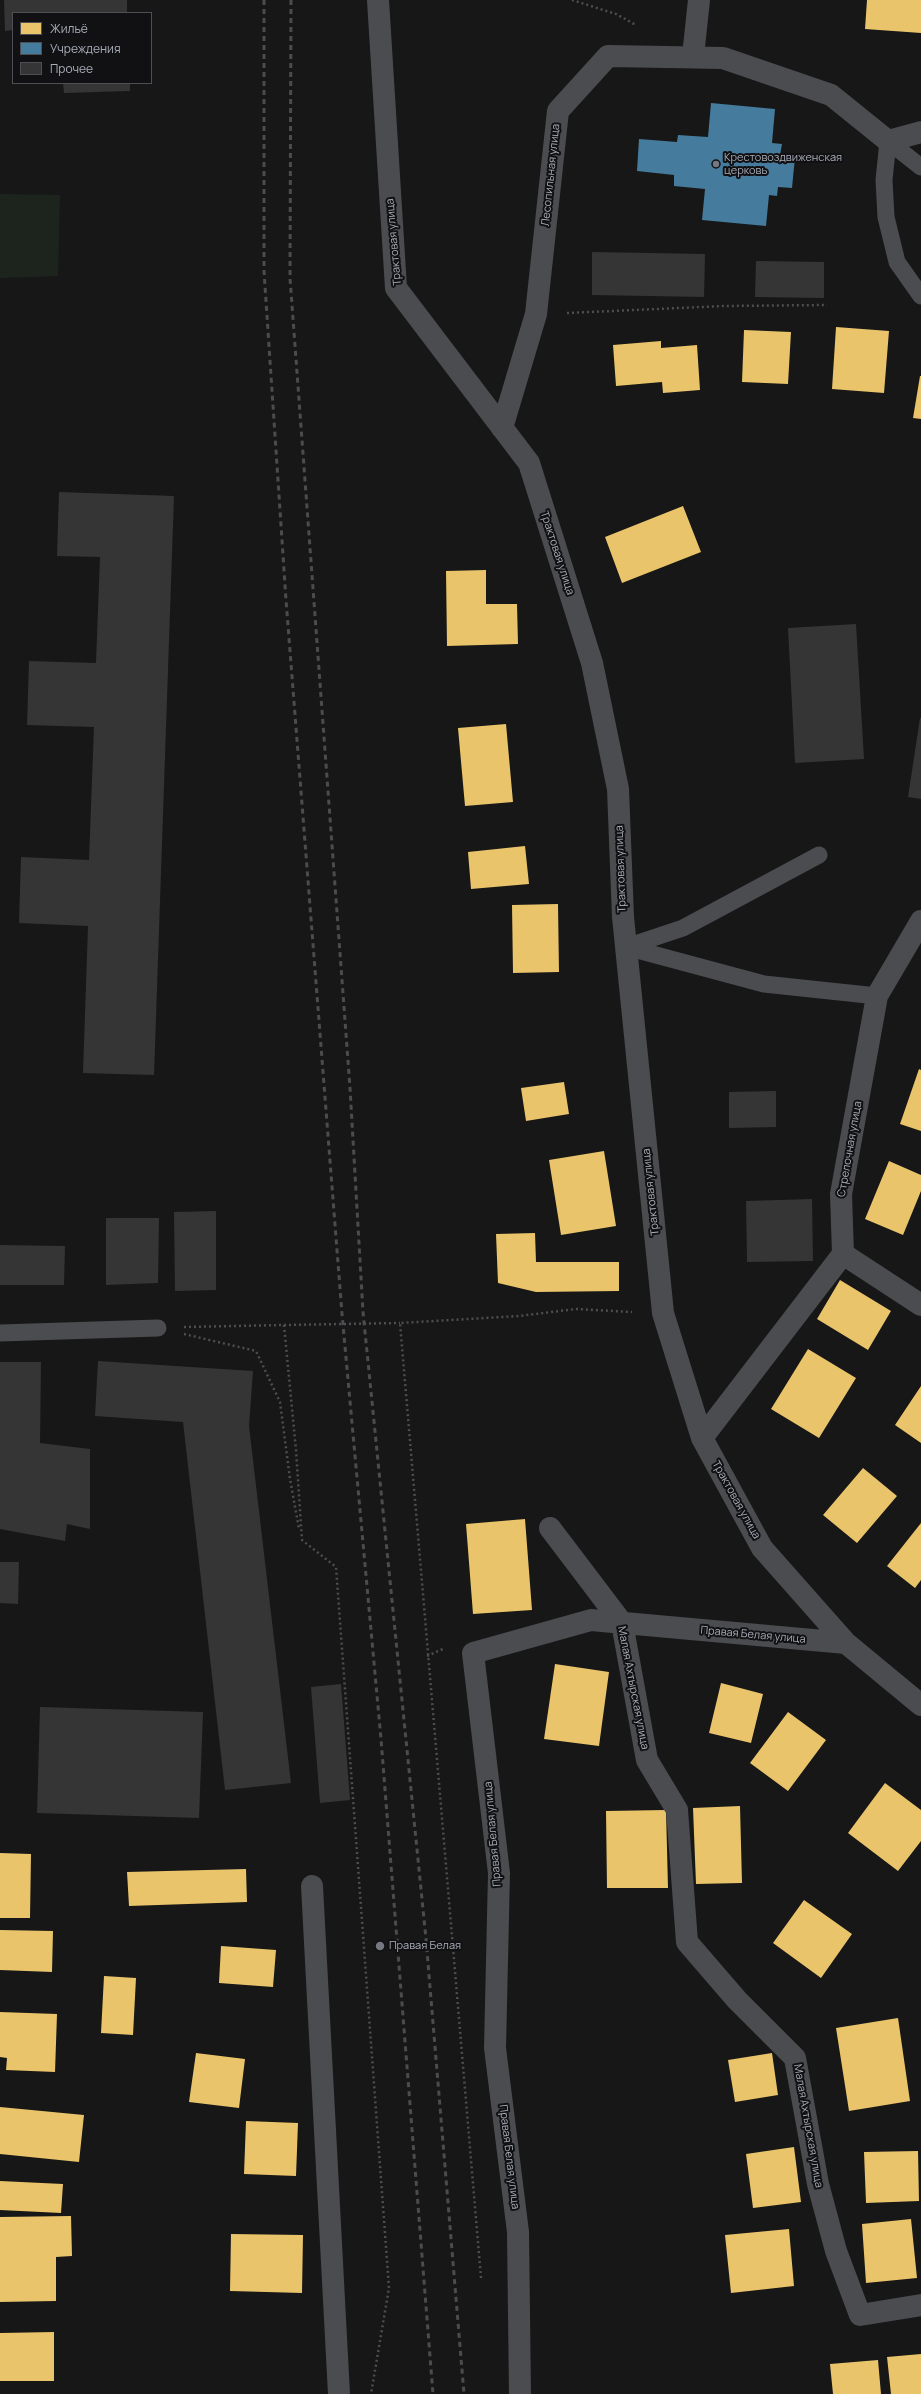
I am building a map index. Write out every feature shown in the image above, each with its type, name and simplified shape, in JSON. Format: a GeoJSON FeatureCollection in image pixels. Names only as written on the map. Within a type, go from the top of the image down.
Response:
{"type":"FeatureCollection","features":[{"type":"Feature","properties":{"kind":"street","name":"Трактовая улица"},"geometry":{"type":"LineString","coordinates":[[378,0],[396,288],[529,463],[592,663],[618,788],[626,947],[663,1313],[702,1438],[762,1548],[846,1643],[921,1705]]}},
{"type":"Feature","properties":{"kind":"street"},"geometry":{"type":"LineString","coordinates":[[693,56],[699,0]]}},
{"type":"Feature","properties":{"kind":"street","name":"Лесопильная улица"},"geometry":{"type":"LineString","coordinates":[[502,428],[536,314],[558,111],[608,56],[693,56],[723,58],[831,95],[888,141]]}},
{"type":"Feature","properties":{"kind":"street"},"geometry":{"type":"LineString","coordinates":[[888,141],[921,132]]}},
{"type":"Feature","properties":{"kind":"street","name":"Стрелочная улица"},"geometry":{"type":"LineString","coordinates":[[843,1254],[841,1194],[877,996],[921,921]]}},
{"type":"Feature","properties":{"kind":"street"},"geometry":{"type":"LineString","coordinates":[[702,1438],[843,1254],[921,1305]]}},
{"type":"Feature","properties":{"kind":"street","name":"Малая Ахтырская улица"},"geometry":{"type":"LineString","coordinates":[[550,1528],[622,1623],[647,1760],[677,1810],[687,1942],[737,2000],[795,2058],[818,2184],[836,2251],[860,2315],[921,2305]]}},
{"type":"Feature","properties":{"kind":"street","name":"Правая Белая улица"},"geometry":{"type":"LineString","coordinates":[[520,2394],[518,2232],[495,2048],[499,1873],[473,1653],[591,1620],[846,1643]]}},
{"type":"Feature","properties":{"kind":"street"},"geometry":{"type":"LineString","coordinates":[[312,1886],[339,2394]]}},
{"type":"Feature","properties":{"kind":"lane"},"geometry":{"type":"LineString","coordinates":[[888,141],[921,167]]}},
{"type":"Feature","properties":{"kind":"lane"},"geometry":{"type":"LineString","coordinates":[[888,141],[884,180],[886,217],[897,262],[921,296]]}},
{"type":"Feature","properties":{"kind":"lane"},"geometry":{"type":"LineString","coordinates":[[626,947],[683,928],[820,855]]}},
{"type":"Feature","properties":{"kind":"lane"},"geometry":{"type":"LineString","coordinates":[[626,947],[764,984],[877,996]]}},
{"type":"Feature","properties":{"kind":"lane"},"geometry":{"type":"LineString","coordinates":[[0,1333],[158,1328]]}},
{"type":"Feature","properties":{"kind":"path"},"geometry":{"type":"LineString","coordinates":[[536,314],[724,306],[827,305]]}},
{"type":"Feature","properties":{"kind":"path"},"geometry":{"type":"LineString","coordinates":[[158,1328],[400,1323],[519,1316],[576,1308],[663,1313]]}},
{"type":"Feature","properties":{"kind":"path"},"geometry":{"type":"LineString","coordinates":[[400,1323],[481,2278]]}},
{"type":"Feature","properties":{"kind":"path"},"geometry":{"type":"LineString","coordinates":[[284,1325],[296,1450],[302,1540]]}},
{"type":"Feature","properties":{"kind":"path"},"geometry":{"type":"LineString","coordinates":[[158,1328],[256,1351],[280,1402],[290,1479],[302,1540],[336,1567],[389,2288],[371,2394]]}},
{"type":"Feature","properties":{"kind":"shaded area"},"geometry":{"type":"Polygon","coordinates":[[[0,194],[60,195],[58,276],[0,278],[0,194]]]}},
{"type":"Feature","properties":{"kind":"building: Жильё"},"geometry":{"type":"Polygon","coordinates":[[[867,0],[921,0],[921,33],[865,29],[867,0]]]}},
{"type":"Feature","properties":{"kind":"building: Жильё"},"geometry":{"type":"Polygon","coordinates":[[[836,327],[889,331],[884,393],[832,389],[836,327]]]}},
{"type":"Feature","properties":{"kind":"building: Жильё"},"geometry":{"type":"Polygon","coordinates":[[[744,330],[791,332],[788,384],[742,382],[744,330]]]}},
{"type":"Feature","properties":{"kind":"building: Жильё"},"geometry":{"type":"Polygon","coordinates":[[[661,341],[661,348],[697,345],[700,390],[663,393],[662,382],[616,386],[613,345],[661,341]]]}},
{"type":"Feature","properties":{"kind":"building: Жильё"},"geometry":{"type":"Polygon","coordinates":[[[921,376],[921,419],[913,418],[921,376]]]}},
{"type":"Feature","properties":{"kind":"building: Жильё"},"geometry":{"type":"Polygon","coordinates":[[[683,506],[701,552],[622,583],[605,537],[683,506]]]}},
{"type":"Feature","properties":{"kind":"building: Жильё"},"geometry":{"type":"Polygon","coordinates":[[[486,570],[486,604],[517,604],[518,644],[447,646],[446,571],[486,570]]]}},
{"type":"Feature","properties":{"kind":"building: Жильё"},"geometry":{"type":"Polygon","coordinates":[[[506,724],[513,802],[465,806],[458,728],[506,724]]]}},
{"type":"Feature","properties":{"kind":"building: Жильё"},"geometry":{"type":"Polygon","coordinates":[[[525,846],[529,884],[471,889],[468,852],[525,846]]]}},
{"type":"Feature","properties":{"kind":"building: Жильё"},"geometry":{"type":"Polygon","coordinates":[[[558,904],[559,972],[513,973],[512,905],[558,904]]]}},
{"type":"Feature","properties":{"kind":"building: Жильё"},"geometry":{"type":"Polygon","coordinates":[[[919,1069],[921,1070],[921,1131],[900,1124],[919,1069]]]}},
{"type":"Feature","properties":{"kind":"building: Жильё"},"geometry":{"type":"Polygon","coordinates":[[[564,1082],[569,1114],[526,1121],[521,1088],[564,1082]]]}},
{"type":"Feature","properties":{"kind":"building: Жильё"},"geometry":{"type":"Polygon","coordinates":[[[604,1151],[616,1226],[561,1235],[549,1160],[604,1151]]]}},
{"type":"Feature","properties":{"kind":"building: Жильё"},"geometry":{"type":"Polygon","coordinates":[[[889,1161],[921,1175],[921,1191],[903,1235],[865,1219],[889,1161]]]}},
{"type":"Feature","properties":{"kind":"building: Жильё"},"geometry":{"type":"Polygon","coordinates":[[[535,1233],[536,1262],[619,1262],[619,1291],[536,1292],[498,1283],[496,1234],[535,1233]]]}},
{"type":"Feature","properties":{"kind":"building: Жильё"},"geometry":{"type":"Polygon","coordinates":[[[840,1280],[891,1311],[868,1350],[817,1319],[840,1280]]]}},
{"type":"Feature","properties":{"kind":"building: Жильё"},"geometry":{"type":"Polygon","coordinates":[[[808,1349],[856,1378],[819,1438],[771,1409],[808,1349]]]}},
{"type":"Feature","properties":{"kind":"building: Жильё"},"geometry":{"type":"Polygon","coordinates":[[[921,1386],[921,1443],[895,1425],[921,1386]]]}},
{"type":"Feature","properties":{"kind":"building: Жильё"},"geometry":{"type":"Polygon","coordinates":[[[863,1468],[897,1496],[857,1543],[823,1515],[863,1468]]]}},
{"type":"Feature","properties":{"kind":"building: Жильё"},"geometry":{"type":"Polygon","coordinates":[[[525,1519],[532,1610],[473,1614],[466,1524],[525,1519]]]}},
{"type":"Feature","properties":{"kind":"building: Жильё"},"geometry":{"type":"Polygon","coordinates":[[[921,1523],[921,1580],[915,1588],[887,1566],[921,1523]]]}},
{"type":"Feature","properties":{"kind":"building: Жильё"},"geometry":{"type":"Polygon","coordinates":[[[555,1664],[609,1672],[599,1746],[544,1739],[555,1664]]]}},
{"type":"Feature","properties":{"kind":"building: Жильё"},"geometry":{"type":"Polygon","coordinates":[[[721,1683],[763,1694],[751,1743],[709,1733],[721,1683]]]}},
{"type":"Feature","properties":{"kind":"building: Жильё"},"geometry":{"type":"Polygon","coordinates":[[[788,1712],[826,1740],[788,1791],[750,1763],[788,1712]]]}},
{"type":"Feature","properties":{"kind":"building: Жильё"},"geometry":{"type":"Polygon","coordinates":[[[885,1783],[921,1810],[921,1841],[898,1871],[848,1833],[885,1783]]]}},
{"type":"Feature","properties":{"kind":"building: Жильё"},"geometry":{"type":"Polygon","coordinates":[[[740,1806],[742,1883],[696,1884],[693,1808],[740,1806]]]}},
{"type":"Feature","properties":{"kind":"building: Жильё"},"geometry":{"type":"Polygon","coordinates":[[[666,1810],[668,1888],[607,1888],[606,1811],[666,1810]]]}},
{"type":"Feature","properties":{"kind":"building: Жильё"},"geometry":{"type":"Polygon","coordinates":[[[0,1853],[31,1854],[30,1918],[0,1918],[0,1853]]]}},
{"type":"Feature","properties":{"kind":"building: Жильё"},"geometry":{"type":"Polygon","coordinates":[[[246,1869],[247,1902],[129,1906],[127,1872],[246,1869]]]}},
{"type":"Feature","properties":{"kind":"building: Жильё"},"geometry":{"type":"Polygon","coordinates":[[[804,1900],[852,1934],[821,1978],[773,1943],[804,1900]]]}},
{"type":"Feature","properties":{"kind":"building: Жильё"},"geometry":{"type":"Polygon","coordinates":[[[0,1930],[53,1931],[52,1972],[0,1970],[0,1930]]]}},
{"type":"Feature","properties":{"kind":"building: Жильё"},"geometry":{"type":"Polygon","coordinates":[[[221,1946],[276,1950],[273,1987],[219,1983],[221,1946]]]}},
{"type":"Feature","properties":{"kind":"building: Жильё"},"geometry":{"type":"Polygon","coordinates":[[[104,1976],[136,1978],[133,2035],[101,2033],[104,1976]]]}},
{"type":"Feature","properties":{"kind":"building: Жильё"},"geometry":{"type":"Polygon","coordinates":[[[0,2012],[57,2014],[55,2072],[6,2070],[7,2058],[0,2057],[0,2012]]]}},
{"type":"Feature","properties":{"kind":"building: Жильё"},"geometry":{"type":"Polygon","coordinates":[[[898,2018],[910,2101],[849,2111],[836,2028],[898,2018]]]}},
{"type":"Feature","properties":{"kind":"building: Жильё"},"geometry":{"type":"Polygon","coordinates":[[[196,2053],[245,2059],[239,2108],[189,2102],[196,2053]]]}},
{"type":"Feature","properties":{"kind":"building: Жильё"},"geometry":{"type":"Polygon","coordinates":[[[772,2053],[778,2095],[735,2102],[728,2060],[772,2053]]]}},
{"type":"Feature","properties":{"kind":"building: Жильё"},"geometry":{"type":"Polygon","coordinates":[[[0,2107],[84,2115],[79,2162],[0,2154],[0,2107]]]}},
{"type":"Feature","properties":{"kind":"building: Жильё"},"geometry":{"type":"Polygon","coordinates":[[[246,2121],[298,2123],[296,2176],[244,2174],[246,2121]]]}},
{"type":"Feature","properties":{"kind":"building: Жильё"},"geometry":{"type":"Polygon","coordinates":[[[794,2147],[801,2202],[753,2208],[746,2154],[794,2147]]]}},
{"type":"Feature","properties":{"kind":"building: Жильё"},"geometry":{"type":"Polygon","coordinates":[[[918,2151],[919,2201],[866,2203],[864,2152],[918,2151]]]}},
{"type":"Feature","properties":{"kind":"building: Жильё"},"geometry":{"type":"Polygon","coordinates":[[[0,2181],[63,2184],[61,2213],[0,2210],[0,2181]]]}},
{"type":"Feature","properties":{"kind":"building: Жильё"},"geometry":{"type":"Polygon","coordinates":[[[71,2216],[72,2256],[56,2257],[56,2301],[0,2302],[0,2217],[71,2216]]]}},
{"type":"Feature","properties":{"kind":"building: Жильё"},"geometry":{"type":"Polygon","coordinates":[[[911,2219],[917,2278],[866,2283],[862,2224],[911,2219]]]}},
{"type":"Feature","properties":{"kind":"building: Жильё"},"geometry":{"type":"Polygon","coordinates":[[[789,2229],[794,2286],[731,2293],[725,2235],[789,2229]]]}},
{"type":"Feature","properties":{"kind":"building: Жильё"},"geometry":{"type":"Polygon","coordinates":[[[231,2234],[303,2235],[302,2293],[230,2291],[231,2234]]]}},
{"type":"Feature","properties":{"kind":"building: Жильё"},"geometry":{"type":"Polygon","coordinates":[[[54,2332],[54,2381],[0,2381],[0,2333],[54,2332]]]}},
{"type":"Feature","properties":{"kind":"building: Жильё"},"geometry":{"type":"Polygon","coordinates":[[[921,2354],[921,2394],[891,2394],[887,2357],[921,2354]]]}},
{"type":"Feature","properties":{"kind":"building: Жильё"},"geometry":{"type":"Polygon","coordinates":[[[878,2360],[881,2394],[833,2394],[830,2364],[878,2360]]]}},
{"type":"Feature","properties":{"kind":"building: Учреждения","name":"Крестовоздвиженская церковь"},"geometry":{"type":"Polygon","coordinates":[[[711,103],[775,109],[772,143],[782,144],[780,155],[795,157],[792,188],[778,187],[777,196],[769,195],[766,226],[702,220],[705,189],[674,186],[674,175],[637,171],[639,139],[677,142],[678,135],[708,137],[711,103]]]}},
{"type":"Feature","properties":{"kind":"building: Прочее"},"geometry":{"type":"Polygon","coordinates":[[[4,0],[127,0],[127,12],[12,12],[12,30],[5,31],[4,0]]]}},
{"type":"Feature","properties":{"kind":"building: Прочее"},"geometry":{"type":"Polygon","coordinates":[[[63,84],[130,84],[130,91],[64,93],[63,84]]]}},
{"type":"Feature","properties":{"kind":"building: Прочее"},"geometry":{"type":"Polygon","coordinates":[[[592,252],[705,254],[704,297],[592,295],[592,252]]]}},
{"type":"Feature","properties":{"kind":"building: Прочее"},"geometry":{"type":"Polygon","coordinates":[[[756,261],[824,262],[824,298],[755,297],[756,261]]]}},
{"type":"Feature","properties":{"kind":"building: Прочее"},"geometry":{"type":"Polygon","coordinates":[[[59,492],[174,496],[154,1075],[83,1073],[88,926],[19,923],[21,857],[89,860],[94,727],[27,725],[29,661],[96,663],[100,557],[57,556],[59,492]]]}},
{"type":"Feature","properties":{"kind":"building: Прочее"},"geometry":{"type":"Polygon","coordinates":[[[856,624],[864,759],[795,763],[788,628],[856,624]]]}},
{"type":"Feature","properties":{"kind":"building: Прочее"},"geometry":{"type":"Polygon","coordinates":[[[921,718],[921,799],[908,797],[921,718]]]}},
{"type":"Feature","properties":{"kind":"building: Прочее"},"geometry":{"type":"Polygon","coordinates":[[[776,1091],[776,1127],[729,1128],[729,1092],[776,1091]]]}},
{"type":"Feature","properties":{"kind":"building: Прочее"},"geometry":{"type":"Polygon","coordinates":[[[812,1199],[813,1261],[747,1262],[746,1201],[812,1199]]]}},
{"type":"Feature","properties":{"kind":"building: Прочее"},"geometry":{"type":"Polygon","coordinates":[[[216,1211],[216,1290],[175,1291],[174,1212],[216,1211]]]}},
{"type":"Feature","properties":{"kind":"building: Прочее"},"geometry":{"type":"Polygon","coordinates":[[[106,1218],[159,1218],[158,1283],[106,1285],[106,1218]]]}},
{"type":"Feature","properties":{"kind":"building: Прочее"},"geometry":{"type":"Polygon","coordinates":[[[0,1245],[65,1246],[64,1285],[0,1285],[0,1245]]]}},
{"type":"Feature","properties":{"kind":"building: Прочее"},"geometry":{"type":"Polygon","coordinates":[[[98,1361],[253,1371],[249,1426],[291,1783],[225,1790],[183,1422],[95,1416],[98,1361]]]}},
{"type":"Feature","properties":{"kind":"building: Прочее"},"geometry":{"type":"Polygon","coordinates":[[[0,1362],[41,1362],[40,1443],[90,1449],[90,1529],[67,1524],[65,1541],[0,1529],[0,1362]]]}},
{"type":"Feature","properties":{"kind":"building: Прочее"},"geometry":{"type":"Polygon","coordinates":[[[0,1562],[19,1562],[18,1604],[0,1603],[0,1562]]]}},
{"type":"Feature","properties":{"kind":"building: Прочее"},"geometry":{"type":"Polygon","coordinates":[[[341,1684],[350,1800],[320,1803],[311,1687],[341,1684]]]}},
{"type":"Feature","properties":{"kind":"building: Прочее"},"geometry":{"type":"Polygon","coordinates":[[[40,1707],[203,1712],[199,1818],[37,1813],[40,1707]]]}},
{"type":"Feature","properties":{"kind":"railway"},"geometry":{"type":"LineString","coordinates":[[264,0],[264,271],[286,600],[342,1314],[381,1739],[433,2394]]}},
{"type":"Feature","properties":{"kind":"railway"},"geometry":{"type":"LineString","coordinates":[[291,0],[290,278],[350,1088],[363,1312],[426,1939],[464,2394]]}},
{"type":"Feature","properties":{"kind":"place","name":"Крестовоздвиженская церковь"},"geometry":{"type":"Point","coordinates":[716,164]}},
{"type":"Feature","properties":{"kind":"place","name":"Правая Белая"},"geometry":{"type":"Point","coordinates":[380,1946]}}]}
